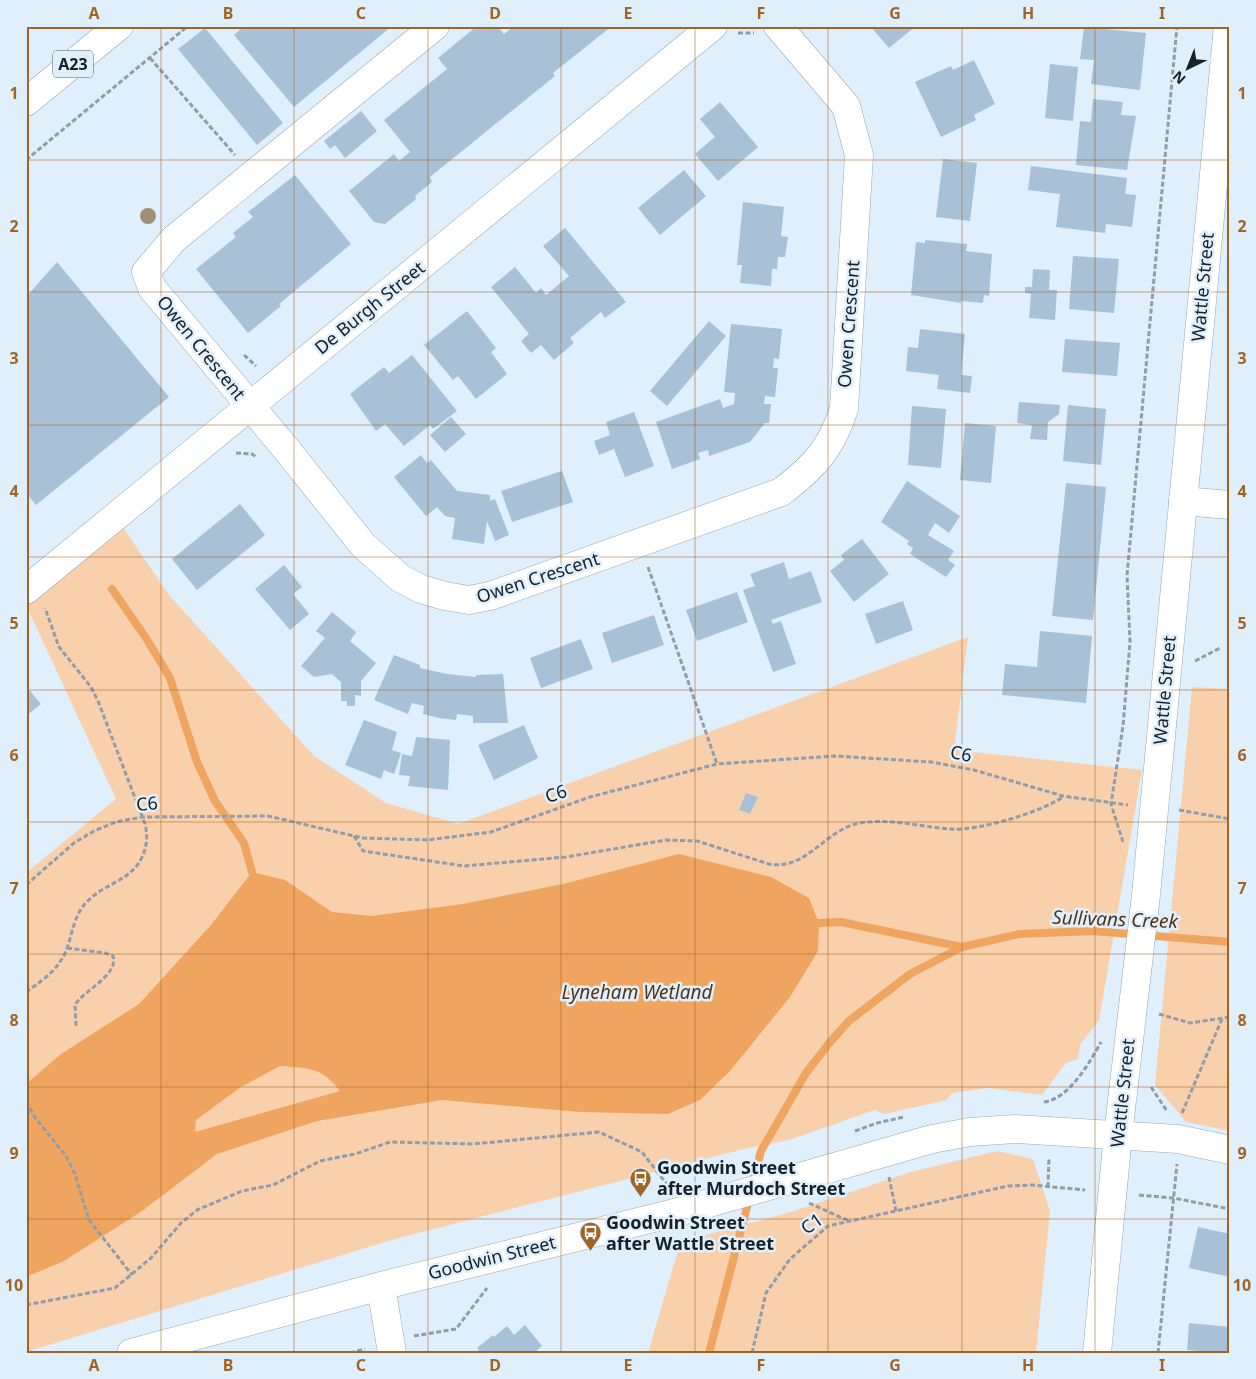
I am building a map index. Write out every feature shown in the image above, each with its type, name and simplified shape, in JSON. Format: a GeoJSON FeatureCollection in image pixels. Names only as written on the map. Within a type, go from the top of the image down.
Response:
{"type":"FeatureCollection","features":[{"type":"Feature","properties":{"kind":"main road","name":"A23"},"geometry":{"type":"LineString","coordinates":[[26,102],[119,26]]}},
{"type":"Feature","properties":{"kind":"main road","name":"Owen Crescent"},"geometry":{"type":"LineString","coordinates":[[435,26],[174,239],[146,272],[152,288],[287,450],[363,545],[400,578],[421,589],[469,600],[490,596],[640,544],[781,492],[813,466],[826,449],[836,431],[844,409],[860,154],[846,106],[778,26]]}},
{"type":"Feature","properties":{"kind":"main road","name":"De Burgh Street"},"geometry":{"type":"LineString","coordinates":[[34,595],[250,407],[713,26]]}},
{"type":"Feature","properties":{"kind":"main road","name":"Wattle Street"},"geometry":{"type":"LineString","coordinates":[[1097,1353],[1118,1135],[1146,895],[1228,26]]}},
{"type":"Feature","properties":{"kind":"main road"},"geometry":{"type":"LineString","coordinates":[[1183,501],[1230,505]]}},
{"type":"Feature","properties":{"kind":"main road","name":"Goodwin Street"},"geometry":{"type":"LineString","coordinates":[[131,1353],[381,1286],[724,1198],[932,1139],[970,1132],[1015,1129],[1118,1135],[1178,1130],[1230,1150]]}},
{"type":"Feature","properties":{"kind":"main road"},"geometry":{"type":"LineString","coordinates":[[381,1286],[391,1347]]}},
{"type":"Feature","properties":{"kind":"path"},"geometry":{"type":"LineString","coordinates":[[26,160],[188,26]]}},
{"type":"Feature","properties":{"kind":"path","name":"C6"},"geometry":{"type":"LineString","coordinates":[[26,884],[74,843],[94,831],[116,822],[142,817],[268,816],[354,836],[427,840],[491,832],[590,797],[717,764],[834,756],[931,762],[974,770],[1063,796],[1112,804],[1123,726],[1130,642],[1127,575],[1177,26]]}},
{"type":"Feature","properties":{"kind":"path"},"geometry":{"type":"LineString","coordinates":[[150,58],[237,157]]}},
{"type":"Feature","properties":{"kind":"path"},"geometry":{"type":"LineString","coordinates":[[238,351],[253,361],[274,388]]}},
{"type":"Feature","properties":{"kind":"path"},"geometry":{"type":"LineString","coordinates":[[640,544],[717,764]]}},
{"type":"Feature","properties":{"kind":"path"},"geometry":{"type":"LineString","coordinates":[[26,992],[51,974],[62,959],[72,929],[83,907],[100,889],[131,872],[141,860],[147,839],[142,817],[98,701],[91,687],[60,647],[34,595]]}},
{"type":"Feature","properties":{"kind":"path"},"geometry":{"type":"LineString","coordinates":[[1190,664],[1220,648]]}},
{"type":"Feature","properties":{"kind":"path"},"geometry":{"type":"LineString","coordinates":[[354,836],[363,851],[464,866],[566,857],[666,840],[697,841],[769,864],[781,866],[798,861],[841,829],[856,824],[888,821],[951,829],[976,828],[1049,806],[1063,796]]}},
{"type":"Feature","properties":{"kind":"path"},"geometry":{"type":"LineString","coordinates":[[1177,810],[1230,819]]}},
{"type":"Feature","properties":{"kind":"path"},"geometry":{"type":"LineString","coordinates":[[67,948],[105,953],[113,956],[114,961],[113,966],[97,985],[75,1005],[76,1026]]}},
{"type":"Feature","properties":{"kind":"path"},"geometry":{"type":"LineString","coordinates":[[1156,1012],[1174,1020],[1190,1023],[1230,1017]]}},
{"type":"Feature","properties":{"kind":"path"},"geometry":{"type":"LineString","coordinates":[[1158,1353],[1178,1130],[1222,1019]]}},
{"type":"Feature","properties":{"kind":"path"},"geometry":{"type":"LineString","coordinates":[[1052,1101],[1086,1069],[1104,1037]]}},
{"type":"Feature","properties":{"kind":"path"},"geometry":{"type":"LineString","coordinates":[[1151,1083],[1152,1089],[1178,1130]]}},
{"type":"Feature","properties":{"kind":"path"},"geometry":{"type":"LineString","coordinates":[[26,1102],[34,1116],[66,1156],[75,1174],[89,1220],[132,1275]]}},
{"type":"Feature","properties":{"kind":"path"},"geometry":{"type":"LineString","coordinates":[[26,1305],[115,1288],[151,1258],[181,1223],[197,1210],[242,1192],[273,1185],[320,1160],[355,1154],[390,1142],[473,1144],[599,1132],[642,1152],[672,1190]]}},
{"type":"Feature","properties":{"kind":"path","name":"C1"},"geometry":{"type":"LineString","coordinates":[[752,1353],[766,1294],[790,1259],[828,1226],[1008,1186],[1048,1187]]}},
{"type":"Feature","properties":{"kind":"path"},"geometry":{"type":"LineString","coordinates":[[1173,1198],[1230,1209]]}},
{"type":"Feature","properties":{"kind":"path"},"geometry":{"type":"LineString","coordinates":[[806,1202],[849,1222]]}},
{"type":"Feature","properties":{"kind":"path"},"geometry":{"type":"LineString","coordinates":[[350,1353],[391,1347],[456,1329],[488,1286]]}},
{"type":"Feature","properties":{"kind":"shaded area"},"geometry":{"type":"Polygon","coordinates":[[[122,526],[169,595],[314,756],[386,803],[458,824],[968,637],[954,750],[1142,770],[1099,1020],[1080,1045],[1078,1059],[1066,1063],[1042,1095],[988,1088],[952,1093],[947,1100],[884,1114],[875,1110],[789,1140],[744,1149],[395,1239],[26,1352],[26,873],[116,799],[26,605],[122,526]]]}},
{"type":"Feature","properties":{"kind":"shaded area"},"geometry":{"type":"Polygon","coordinates":[[[1192,687],[1230,689],[1230,1131],[1186,1122],[1155,1085],[1192,687]]]}},
{"type":"Feature","properties":{"kind":"shaded area"},"geometry":{"type":"Polygon","coordinates":[[[997,1151],[1033,1159],[1050,1211],[1036,1353],[648,1353],[679,1247],[703,1236],[791,1212],[911,1172],[997,1151]]]}},
{"type":"Feature","properties":{"kind":"water","name":"Lyneham Wetland"},"geometry":{"type":"Polygon","coordinates":[[[679,854],[771,877],[809,898],[819,923],[818,951],[790,997],[730,1071],[700,1100],[668,1114],[580,1112],[442,1100],[317,1121],[217,1154],[142,1211],[64,1261],[26,1277],[26,1084],[61,1054],[139,1004],[211,925],[252,872],[285,880],[332,912],[371,916],[463,904],[563,884],[679,854]],[[280,1066],[241,1087],[196,1120],[195,1132],[340,1091],[327,1077],[314,1070],[280,1066]]]}},
{"type":"Feature","properties":{"kind":"building"},"geometry":{"type":"Polygon","coordinates":[[[244,26],[392,26],[294,107],[234,35],[244,26]]]}},
{"type":"Feature","properties":{"kind":"building"},"geometry":{"type":"Polygon","coordinates":[[[477,26],[497,26],[504,34],[514,26],[612,26],[553,73],[555,76],[430,177],[432,182],[415,196],[416,199],[385,224],[374,222],[349,191],[394,154],[399,161],[410,152],[384,120],[447,69],[438,58],[477,26]]]}},
{"type":"Feature","properties":{"kind":"building"},"geometry":{"type":"Polygon","coordinates":[[[870,26],[916,26],[889,48],[870,26]]]}},
{"type":"Feature","properties":{"kind":"building"},"geometry":{"type":"Polygon","coordinates":[[[1084,27],[1146,33],[1140,90],[1091,84],[1094,60],[1080,59],[1084,27]]]}},
{"type":"Feature","properties":{"kind":"building"},"geometry":{"type":"Polygon","coordinates":[[[205,28],[283,123],[257,145],[178,49],[205,28]]]}},
{"type":"Feature","properties":{"kind":"building"},"geometry":{"type":"Polygon","coordinates":[[[974,60],[995,104],[974,115],[976,120],[941,137],[915,82],[951,66],[953,70],[974,60]]]}},
{"type":"Feature","properties":{"kind":"building"},"geometry":{"type":"Polygon","coordinates":[[[1050,64],[1078,67],[1073,121],[1045,118],[1050,64]]]}},
{"type":"Feature","properties":{"kind":"building"},"geometry":{"type":"Polygon","coordinates":[[[1093,99],[1123,102],[1121,115],[1136,116],[1127,170],[1076,165],[1080,121],[1091,122],[1093,99]]]}},
{"type":"Feature","properties":{"kind":"building"},"geometry":{"type":"Polygon","coordinates":[[[720,102],[758,147],[718,181],[695,154],[715,137],[700,119],[720,102]]]}},
{"type":"Feature","properties":{"kind":"building"},"geometry":{"type":"Polygon","coordinates":[[[361,111],[377,131],[345,158],[335,145],[330,149],[324,141],[361,111]]]}},
{"type":"Feature","properties":{"kind":"building"},"geometry":{"type":"Polygon","coordinates":[[[943,159],[977,163],[970,221],[936,217],[943,159]]]}},
{"type":"Feature","properties":{"kind":"building"},"geometry":{"type":"Polygon","coordinates":[[[1031,166],[1127,178],[1125,194],[1136,195],[1132,227],[1106,224],[1105,233],[1056,227],[1060,194],[1028,190],[1031,166]]]}},
{"type":"Feature","properties":{"kind":"building"},"geometry":{"type":"Polygon","coordinates":[[[684,170],[706,196],[660,235],[638,208],[684,170]]]}},
{"type":"Feature","properties":{"kind":"building"},"geometry":{"type":"Polygon","coordinates":[[[295,175],[351,244],[279,304],[281,306],[248,333],[196,269],[236,237],[233,233],[253,217],[248,212],[295,175]]]}},
{"type":"Feature","properties":{"kind":"building"},"geometry":{"type":"Polygon","coordinates":[[[743,202],[784,207],[781,236],[788,237],[785,257],[778,257],[777,269],[772,269],[771,286],[740,283],[742,265],[737,265],[743,202]]]}},
{"type":"Feature","properties":{"kind":"building"},"geometry":{"type":"Polygon","coordinates":[[[565,228],[626,302],[605,318],[601,312],[570,338],[574,343],[554,360],[541,345],[531,353],[521,341],[529,334],[491,287],[515,267],[536,293],[541,288],[546,295],[569,276],[543,246],[565,228]]]}},
{"type":"Feature","properties":{"kind":"building"},"geometry":{"type":"Polygon","coordinates":[[[925,240],[967,244],[966,251],[992,254],[989,296],[984,295],[983,303],[961,301],[961,303],[911,295],[916,242],[925,243],[925,240]]]}},
{"type":"Feature","properties":{"kind":"building"},"geometry":{"type":"Polygon","coordinates":[[[1073,256],[1119,259],[1114,313],[1069,309],[1073,256]]]}},
{"type":"Feature","properties":{"kind":"building"},"geometry":{"type":"Polygon","coordinates":[[[57,262],[169,397],[36,505],[26,493],[26,297],[57,262]]]}},
{"type":"Feature","properties":{"kind":"building"},"geometry":{"type":"Polygon","coordinates":[[[1033,269],[1050,270],[1049,290],[1057,290],[1055,320],[1029,318],[1031,294],[1025,293],[1025,287],[1032,287],[1033,269]]]}},
{"type":"Feature","properties":{"kind":"building"},"geometry":{"type":"Polygon","coordinates":[[[467,311],[496,348],[491,352],[507,374],[476,399],[458,376],[453,380],[424,345],[467,311]]]}},
{"type":"Feature","properties":{"kind":"building"},"geometry":{"type":"Polygon","coordinates":[[[709,321],[726,336],[667,406],[650,391],[709,321]]]}},
{"type":"Feature","properties":{"kind":"building"},"geometry":{"type":"Polygon","coordinates":[[[731,324],[782,329],[779,359],[774,358],[773,368],[778,368],[775,397],[765,396],[764,404],[771,404],[769,423],[765,423],[750,442],[709,456],[708,450],[698,453],[700,459],[672,469],[656,422],[720,399],[723,408],[734,404],[735,393],[724,392],[731,324]]]}},
{"type":"Feature","properties":{"kind":"building"},"geometry":{"type":"Polygon","coordinates":[[[920,329],[965,334],[961,375],[972,376],[970,393],[937,389],[939,375],[906,371],[908,347],[918,348],[920,329]]]}},
{"type":"Feature","properties":{"kind":"building"},"geometry":{"type":"Polygon","coordinates":[[[1065,339],[1120,343],[1117,376],[1062,372],[1065,339]]]}},
{"type":"Feature","properties":{"kind":"building"},"geometry":{"type":"Polygon","coordinates":[[[412,355],[457,411],[433,429],[430,425],[404,446],[385,424],[376,431],[350,394],[384,367],[389,373],[412,355]]]}},
{"type":"Feature","properties":{"kind":"building"},"geometry":{"type":"Polygon","coordinates":[[[1019,402],[1060,405],[1059,414],[1048,422],[1047,440],[1030,439],[1032,425],[1017,423],[1019,402]]]}},
{"type":"Feature","properties":{"kind":"building"},"geometry":{"type":"Polygon","coordinates":[[[1068,405],[1106,409],[1101,465],[1063,461],[1068,405]]]}},
{"type":"Feature","properties":{"kind":"building"},"geometry":{"type":"Polygon","coordinates":[[[912,406],[946,409],[941,468],[908,465],[912,406]]]}},
{"type":"Feature","properties":{"kind":"building"},"geometry":{"type":"Polygon","coordinates":[[[634,412],[654,466],[625,477],[614,449],[599,455],[594,441],[610,435],[606,422],[634,412]]]}},
{"type":"Feature","properties":{"kind":"building"},"geometry":{"type":"Polygon","coordinates":[[[451,417],[466,434],[445,452],[430,435],[451,417]]]}},
{"type":"Feature","properties":{"kind":"building"},"geometry":{"type":"Polygon","coordinates":[[[965,423],[996,426],[991,483],[960,480],[965,423]]]}},
{"type":"Feature","properties":{"kind":"building"},"geometry":{"type":"Polygon","coordinates":[[[421,455],[427,463],[431,460],[457,491],[490,495],[490,501],[495,499],[509,535],[495,541],[487,521],[484,544],[452,539],[455,518],[445,516],[437,507],[426,516],[394,477],[421,455]]]}},
{"type":"Feature","properties":{"kind":"building"},"geometry":{"type":"Polygon","coordinates":[[[562,471],[573,502],[512,522],[501,491],[562,471]]]}},
{"type":"Feature","properties":{"kind":"building"},"geometry":{"type":"Polygon","coordinates":[[[907,481],[960,516],[949,533],[935,523],[928,535],[954,551],[948,560],[955,565],[946,577],[910,554],[913,548],[907,544],[909,541],[881,522],[907,481]]]}},
{"type":"Feature","properties":{"kind":"building"},"geometry":{"type":"Polygon","coordinates":[[[1066,483],[1106,487],[1093,620],[1052,616],[1066,483]]]}},
{"type":"Feature","properties":{"kind":"building"},"geometry":{"type":"Polygon","coordinates":[[[240,504],[265,535],[197,590],[172,559],[240,504]]]}},
{"type":"Feature","properties":{"kind":"building"},"geometry":{"type":"Polygon","coordinates":[[[862,539],[889,574],[854,602],[830,571],[844,560],[841,555],[862,539]]]}},
{"type":"Feature","properties":{"kind":"building"},"geometry":{"type":"Polygon","coordinates":[[[784,562],[789,579],[811,571],[822,602],[771,620],[773,624],[781,621],[796,664],[773,672],[743,590],[755,586],[750,574],[784,562]]]}},
{"type":"Feature","properties":{"kind":"building"},"geometry":{"type":"Polygon","coordinates":[[[284,565],[302,587],[293,594],[309,614],[290,630],[255,589],[284,565]]]}},
{"type":"Feature","properties":{"kind":"building"},"geometry":{"type":"Polygon","coordinates":[[[737,592],[748,622],[697,641],[686,610],[737,592]]]}},
{"type":"Feature","properties":{"kind":"building"},"geometry":{"type":"Polygon","coordinates":[[[903,601],[913,630],[876,644],[865,614],[903,601]]]}},
{"type":"Feature","properties":{"kind":"building"},"geometry":{"type":"Polygon","coordinates":[[[332,612],[356,632],[350,641],[376,663],[361,681],[361,696],[355,695],[355,706],[347,706],[347,701],[341,701],[341,682],[332,674],[314,677],[301,666],[325,638],[316,631],[332,612]]]}},
{"type":"Feature","properties":{"kind":"building"},"geometry":{"type":"Polygon","coordinates":[[[654,615],[664,645],[612,663],[602,633],[654,615]]]}},
{"type":"Feature","properties":{"kind":"building"},"geometry":{"type":"Polygon","coordinates":[[[1040,631],[1092,636],[1086,703],[1002,695],[1005,664],[1037,667],[1040,631]]]}},
{"type":"Feature","properties":{"kind":"building"},"geometry":{"type":"Polygon","coordinates":[[[581,639],[593,669],[541,688],[530,658],[581,639]]]}},
{"type":"Feature","properties":{"kind":"building"},"geometry":{"type":"Polygon","coordinates":[[[394,655],[420,665],[420,668],[447,674],[476,677],[476,675],[503,674],[508,723],[473,723],[473,716],[457,714],[456,720],[439,718],[423,714],[424,706],[412,703],[408,714],[374,700],[394,655]]]}},
{"type":"Feature","properties":{"kind":"building"},"geometry":{"type":"Polygon","coordinates":[[[26,686],[41,704],[26,716],[26,686]]]}},
{"type":"Feature","properties":{"kind":"building"},"geometry":{"type":"Polygon","coordinates":[[[364,720],[397,732],[392,750],[401,753],[394,774],[384,770],[381,779],[345,765],[364,720]]]}},
{"type":"Feature","properties":{"kind":"building"},"geometry":{"type":"Polygon","coordinates":[[[524,725],[538,758],[494,780],[478,745],[524,725]]]}},
{"type":"Feature","properties":{"kind":"building"},"geometry":{"type":"Polygon","coordinates":[[[416,737],[450,740],[448,790],[408,786],[410,776],[399,775],[402,754],[412,756],[416,737]]]}},
{"type":"Feature","properties":{"kind":"building"},"geometry":{"type":"Polygon","coordinates":[[[746,793],[758,797],[750,814],[739,810],[746,793]]]}},
{"type":"Feature","properties":{"kind":"building"},"geometry":{"type":"Polygon","coordinates":[[[1198,1227],[1230,1234],[1230,1277],[1189,1268],[1198,1227]]]}},
{"type":"Feature","properties":{"kind":"building"},"geometry":{"type":"Polygon","coordinates":[[[1189,1323],[1230,1327],[1227,1353],[1187,1350],[1189,1323]]]}},
{"type":"Feature","properties":{"kind":"building"},"geometry":{"type":"Polygon","coordinates":[[[525,1325],[542,1346],[534,1353],[476,1353],[479,1350],[477,1348],[507,1326],[514,1335],[525,1325]]]}},
{"type":"Feature","properties":{"kind":"waterway"},"geometry":{"type":"LineString","coordinates":[[112,589],[146,638],[170,678],[197,762],[215,801],[244,843],[252,872]]}},
{"type":"Feature","properties":{"kind":"waterway"},"geometry":{"type":"LineString","coordinates":[[819,923],[841,922],[962,947]]}},
{"type":"Feature","properties":{"kind":"waterway","name":"Sullivans Creek"},"geometry":{"type":"LineString","coordinates":[[752,1185],[761,1151],[806,1073],[830,1042],[849,1021],[910,974],[962,947],[1019,934],[1093,931],[1230,942]]}},
{"type":"Feature","properties":{"kind":"waterway","name":"Sullivans Creek"},"geometry":{"type":"LineString","coordinates":[[709,1353],[749,1199]]}},
{"type":"Feature","properties":{"kind":"place","name":"Goodwin Street after Murdoch Street"},"geometry":{"type":"Point","coordinates":[641,1197]}},
{"type":"Feature","properties":{"kind":"place","name":"Goodwin Street after Wattle Street"},"geometry":{"type":"Point","coordinates":[590,1252]}}]}
